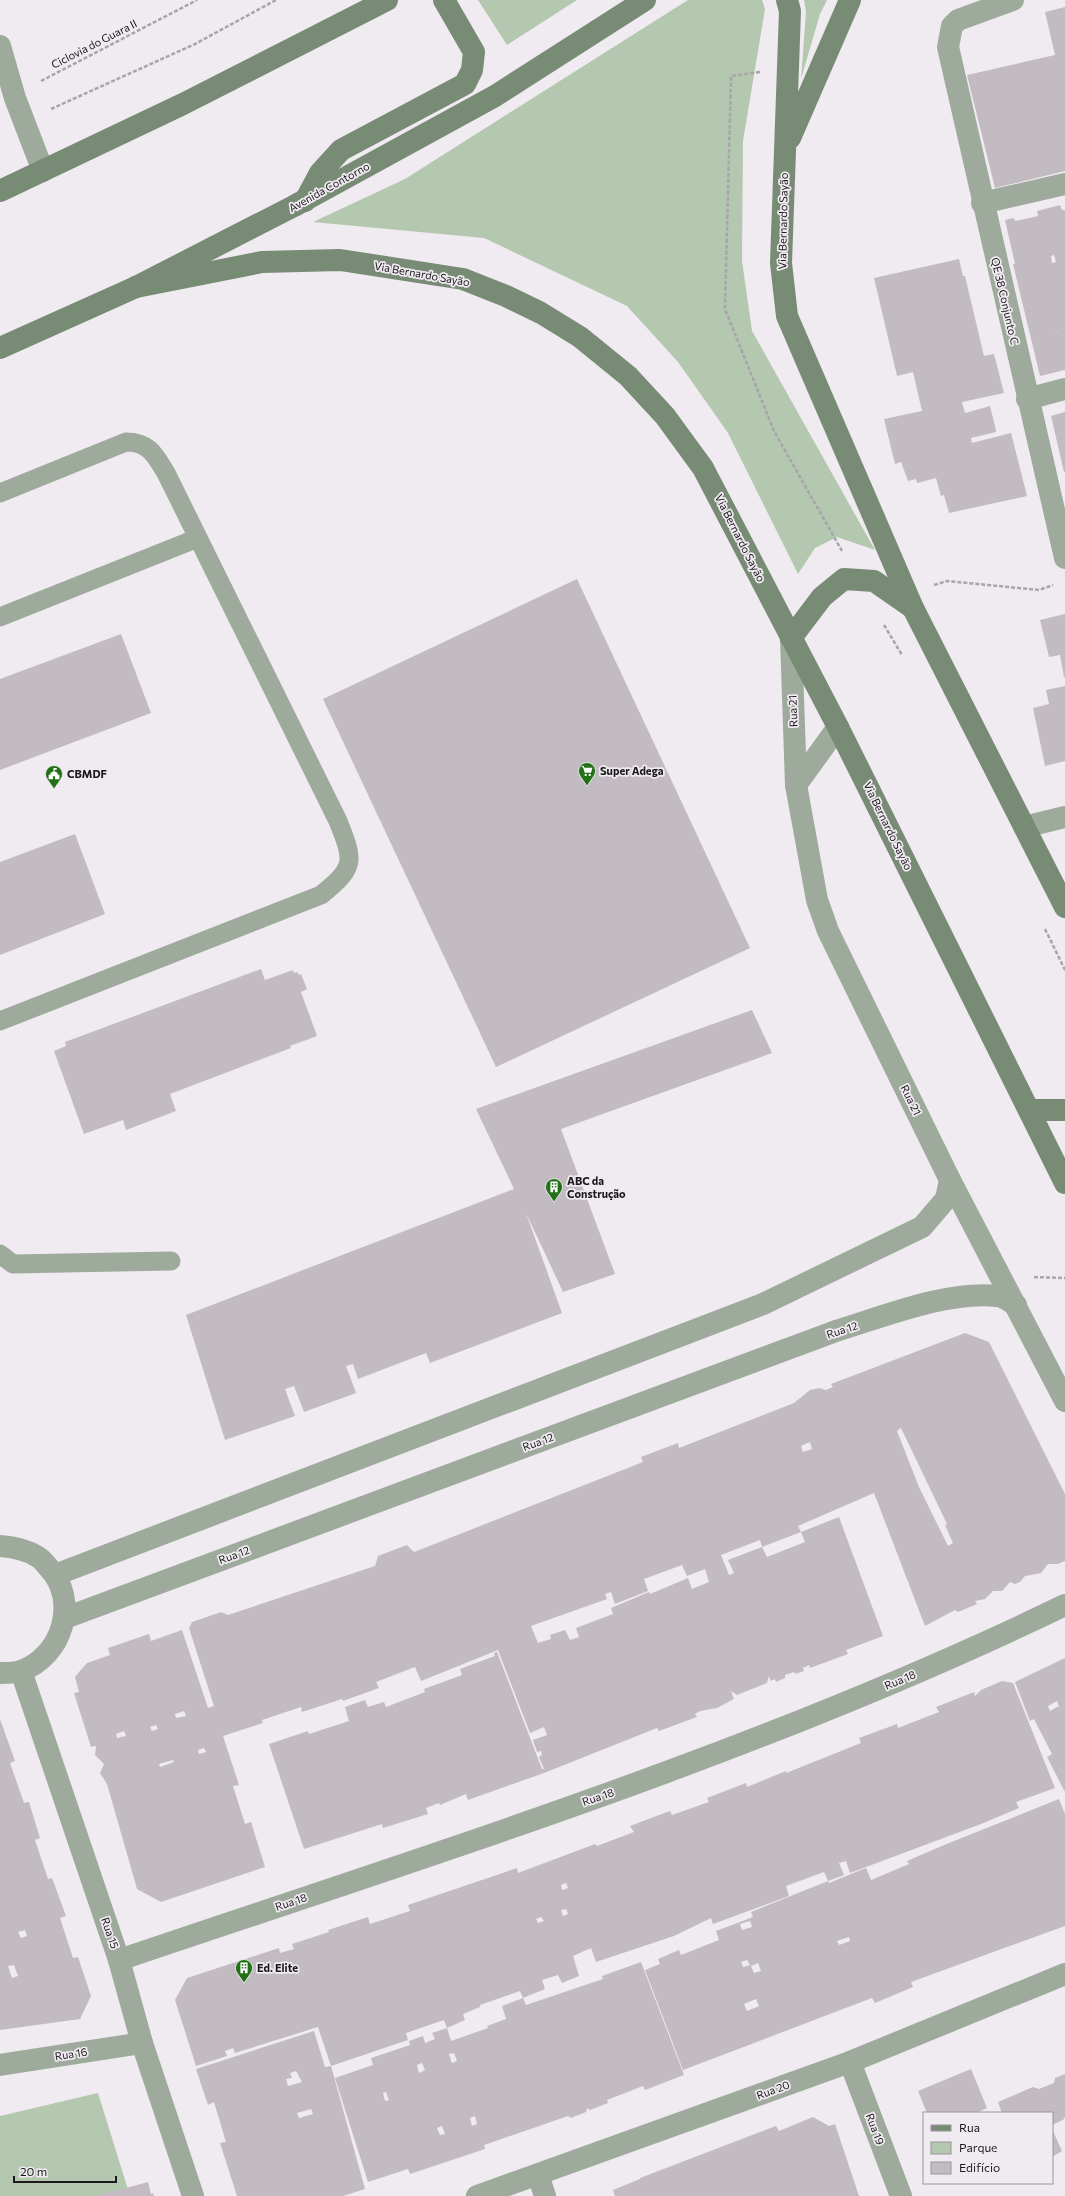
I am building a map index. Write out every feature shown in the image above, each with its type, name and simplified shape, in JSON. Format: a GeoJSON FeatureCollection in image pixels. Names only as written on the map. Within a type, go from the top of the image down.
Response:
{"type":"FeatureCollection","features":[{"type":"Feature","properties":{"kind":"main road"},"geometry":{"type":"LineString","coordinates":[[0,191],[190,100],[387,0]]}},
{"type":"Feature","properties":{"kind":"main road"},"geometry":{"type":"LineString","coordinates":[[305,201],[320,173],[341,150],[464,84],[472,70],[474,52],[444,0]]}},
{"type":"Feature","properties":{"kind":"main road","name":"Avenida Contorno"},"geometry":{"type":"LineString","coordinates":[[0,348],[136,287],[305,201],[495,96],[645,0]]}},
{"type":"Feature","properties":{"kind":"main road","name":"Via Bernardo Sayão"},"geometry":{"type":"LineString","coordinates":[[787,0],[790,11],[781,263],[786,316],[910,600],[1065,907]]}},
{"type":"Feature","properties":{"kind":"main road"},"geometry":{"type":"LineString","coordinates":[[784,152],[850,0]]}},
{"type":"Feature","properties":{"kind":"main road","name":"Via Bernardo Sayão"},"geometry":{"type":"LineString","coordinates":[[136,287],[262,262],[340,260],[463,279],[506,296],[541,313],[580,337],[628,376],[664,416],[703,468],[838,727],[1065,1182]]}},
{"type":"Feature","properties":{"kind":"main road"},"geometry":{"type":"LineString","coordinates":[[791,638],[822,597],[844,579],[874,581],[910,600]]}},
{"type":"Feature","properties":{"kind":"main road"},"geometry":{"type":"LineString","coordinates":[[1028,1110],[1065,1110]]}},
{"type":"Feature","properties":{"kind":"street","name":"QE 38 Conjunto C"},"geometry":{"type":"LineString","coordinates":[[1013,0],[963,17],[952,26],[948,47],[982,203],[1065,558]]}},
{"type":"Feature","properties":{"kind":"street"},"geometry":{"type":"LineString","coordinates":[[0,46],[15,98],[43,171]]}},
{"type":"Feature","properties":{"kind":"street"},"geometry":{"type":"LineString","coordinates":[[982,203],[1065,184]]}},
{"type":"Feature","properties":{"kind":"street"},"geometry":{"type":"LineString","coordinates":[[1027,399],[1065,389]]}},
{"type":"Feature","properties":{"kind":"street","name":"Rua 21"},"geometry":{"type":"LineString","coordinates":[[791,638],[796,785],[817,900],[828,931],[950,1180],[1065,1401]]}},
{"type":"Feature","properties":{"kind":"street"},"geometry":{"type":"LineString","coordinates":[[796,785],[838,727]]}},
{"type":"Feature","properties":{"kind":"street"},"geometry":{"type":"LineString","coordinates":[[1024,827],[1065,818]]}},
{"type":"Feature","properties":{"kind":"street"},"geometry":{"type":"LineString","coordinates":[[55,1575],[763,1304],[922,1227],[946,1199],[950,1180]]}},
{"type":"Feature","properties":{"kind":"street","name":"Rua 12"},"geometry":{"type":"LineString","coordinates":[[65,1618],[836,1331],[930,1302],[972,1296],[998,1296],[1016,1305]]}},
{"type":"Feature","properties":{"kind":"street"},"geometry":{"type":"LineString","coordinates":[[0,1546],[16,1547],[39,1557],[55,1575],[64,1595],[65,1618],[57,1641],[42,1660],[10,1672]]}},
{"type":"Feature","properties":{"kind":"street","name":"Rua 18"},"geometry":{"type":"LineString","coordinates":[[119,1960],[654,1778],[766,1736],[932,1667],[1065,1605]]}},
{"type":"Feature","properties":{"kind":"street","name":"Rua 15"},"geometry":{"type":"LineString","coordinates":[[10,1672],[119,1960],[142,2043],[193,2196]]}},
{"type":"Feature","properties":{"kind":"street","name":"Rua 20"},"geometry":{"type":"LineString","coordinates":[[476,2196],[850,2062],[1065,1974]]}},
{"type":"Feature","properties":{"kind":"street","name":"Rua 16"},"geometry":{"type":"LineString","coordinates":[[0,2065],[142,2043]]}},
{"type":"Feature","properties":{"kind":"street","name":"Rua 19"},"geometry":{"type":"LineString","coordinates":[[850,2062],[901,2196]]}},
{"type":"Feature","properties":{"kind":"street"},"geometry":{"type":"LineString","coordinates":[[538,2175],[545,2196]]}},
{"type":"Feature","properties":{"kind":"lane"},"geometry":{"type":"LineString","coordinates":[[0,492],[126,442],[138,442],[148,448],[157,458],[198,538],[338,821],[348,846],[350,860],[346,872],[337,882],[321,895],[0,1021]]}},
{"type":"Feature","properties":{"kind":"lane"},"geometry":{"type":"LineString","coordinates":[[0,617],[198,538]]}},
{"type":"Feature","properties":{"kind":"lane"},"geometry":{"type":"LineString","coordinates":[[0,1254],[13,1264],[171,1261]]}},
{"type":"Feature","properties":{"kind":"path","name":"Ciclovia do Guara II"},"geometry":{"type":"LineString","coordinates":[[15,98],[47,77],[197,0]]}},
{"type":"Feature","properties":{"kind":"path"},"geometry":{"type":"LineString","coordinates":[[24,122],[195,44],[276,0]]}},
{"type":"Feature","properties":{"kind":"path"},"geometry":{"type":"LineString","coordinates":[[910,600],[947,581],[1039,590],[1058,582]]}},
{"type":"Feature","properties":{"kind":"green space"},"geometry":{"type":"Polygon","coordinates":[[[478,0],[577,0],[507,45],[478,0]]]}},
{"type":"Feature","properties":{"kind":"green space"},"geometry":{"type":"Polygon","coordinates":[[[688,0],[762,0],[765,9],[743,141],[742,261],[752,331],[875,550],[837,537],[815,548],[798,574],[728,433],[678,362],[627,306],[484,238],[313,222],[405,179],[688,0]]]}},
{"type":"Feature","properties":{"kind":"green space"},"geometry":{"type":"Polygon","coordinates":[[[804,0],[827,0],[820,14],[801,79],[806,12],[804,0]]]}},
{"type":"Feature","properties":{"kind":"green space"},"geometry":{"type":"Polygon","coordinates":[[[98,2093],[130,2196],[0,2196],[0,2116],[98,2093]]]}},
{"type":"Feature","properties":{"kind":"building"},"geometry":{"type":"Polygon","coordinates":[[[1065,7],[1065,171],[995,188],[967,75],[1055,55],[1045,12],[1065,7]]]}},
{"type":"Feature","properties":{"kind":"building"},"geometry":{"type":"Polygon","coordinates":[[[1060,205],[1062,210],[1065,210],[1065,370],[1040,376],[1013,264],[1015,264],[1005,220],[1013,218],[1016,221],[1038,216],[1037,211],[1060,205]],[[1054,255],[1051,256],[1052,263],[1056,262],[1054,255]]]}},
{"type":"Feature","properties":{"kind":"building"},"geometry":{"type":"Polygon","coordinates":[[[959,259],[963,276],[965,276],[984,356],[994,354],[1004,393],[962,402],[965,413],[990,406],[996,430],[996,432],[971,438],[972,443],[1011,433],[1027,496],[949,513],[944,495],[941,496],[936,478],[917,483],[916,479],[908,481],[901,462],[895,464],[884,419],[922,411],[913,372],[897,376],[874,278],[959,259]]]}},
{"type":"Feature","properties":{"kind":"building"},"geometry":{"type":"Polygon","coordinates":[[[1065,412],[1065,472],[1064,472],[1051,416],[1065,412]]]}},
{"type":"Feature","properties":{"kind":"building"},"geometry":{"type":"Polygon","coordinates":[[[577,579],[750,948],[496,1067],[323,699],[577,579]]]}},
{"type":"Feature","properties":{"kind":"building"},"geometry":{"type":"Polygon","coordinates":[[[1065,614],[1064,677],[1060,655],[1049,657],[1040,620],[1065,614]]]}},
{"type":"Feature","properties":{"kind":"building"},"geometry":{"type":"Polygon","coordinates":[[[121,634],[151,713],[0,770],[0,679],[121,634]]]}},
{"type":"Feature","properties":{"kind":"building"},"geometry":{"type":"Polygon","coordinates":[[[1065,686],[1065,761],[1045,766],[1033,708],[1049,704],[1046,690],[1065,686]]]}},
{"type":"Feature","properties":{"kind":"building"},"geometry":{"type":"Polygon","coordinates":[[[75,834],[105,914],[0,955],[0,862],[75,834]]]}},
{"type":"Feature","properties":{"kind":"building"},"geometry":{"type":"Polygon","coordinates":[[[261,969],[265,980],[293,970],[294,973],[297,972],[299,975],[301,974],[307,989],[301,992],[317,1036],[290,1046],[291,1048],[170,1094],[176,1111],[126,1130],[123,1120],[84,1134],[54,1051],[66,1046],[65,1042],[261,969]]]}},
{"type":"Feature","properties":{"kind":"building"},"geometry":{"type":"Polygon","coordinates":[[[752,1010],[772,1053],[561,1129],[615,1274],[563,1292],[526,1213],[562,1313],[430,1363],[426,1353],[358,1379],[353,1364],[346,1366],[356,1393],[304,1412],[294,1386],[285,1389],[295,1416],[225,1440],[186,1315],[514,1189],[476,1109],[752,1010]]]}},
{"type":"Feature","properties":{"kind":"building"},"geometry":{"type":"Polygon","coordinates":[[[965,1333],[989,1342],[1065,1494],[1065,1561],[1058,1564],[1048,1564],[1041,1573],[1025,1576],[1020,1582],[1015,1584],[1010,1582],[1002,1591],[993,1591],[985,1599],[975,1601],[977,1604],[958,1612],[955,1610],[925,1626],[874,1493],[798,1526],[801,1532],[839,1517],[883,1636],[846,1650],[848,1654],[810,1668],[809,1665],[803,1668],[804,1671],[795,1674],[794,1672],[785,1675],[785,1678],[776,1682],[775,1679],[771,1681],[769,1676],[767,1683],[737,1695],[731,1691],[734,1699],[717,1708],[700,1711],[695,1714],[697,1717],[659,1731],[657,1728],[544,1773],[468,1800],[466,1794],[440,1805],[439,1803],[426,1808],[428,1814],[383,1828],[382,1824],[304,1849],[269,1744],[308,1731],[309,1734],[349,1721],[345,1707],[365,1700],[368,1707],[384,1702],[386,1707],[425,1692],[424,1689],[462,1675],[460,1669],[495,1656],[494,1653],[497,1652],[542,1769],[544,1769],[539,1757],[542,1755],[541,1751],[537,1752],[533,1740],[547,1735],[544,1727],[530,1733],[498,1650],[421,1681],[415,1667],[376,1682],[379,1688],[343,1701],[342,1699],[302,1712],[301,1707],[262,1720],[263,1723],[223,1736],[239,1785],[233,1786],[245,1824],[251,1822],[265,1867],[161,1902],[137,1889],[107,1784],[100,1773],[104,1764],[95,1755],[96,1746],[91,1747],[74,1693],[79,1692],[75,1677],[87,1663],[110,1655],[108,1648],[149,1634],[151,1641],[182,1630],[208,1708],[214,1706],[189,1628],[192,1622],[221,1612],[228,1615],[375,1566],[378,1556],[407,1545],[414,1552],[643,1462],[641,1457],[678,1443],[679,1448],[794,1403],[810,1390],[819,1388],[826,1390],[833,1387],[831,1384],[965,1333]],[[901,1428],[897,1431],[919,1487],[948,1546],[953,1543],[945,1525],[947,1524],[901,1428]],[[810,1442],[801,1446],[803,1452],[812,1449],[810,1442]],[[801,1532],[762,1547],[767,1557],[805,1542],[801,1532]],[[760,1540],[721,1555],[729,1575],[734,1573],[728,1560],[762,1547],[760,1540]],[[682,1565],[644,1579],[648,1591],[615,1604],[611,1592],[605,1594],[607,1599],[531,1626],[538,1643],[551,1639],[550,1635],[565,1630],[570,1640],[579,1637],[576,1628],[613,1614],[611,1608],[649,1592],[650,1594],[688,1578],[692,1589],[709,1582],[705,1569],[687,1576],[682,1565]],[[184,1711],[175,1714],[176,1718],[186,1716],[184,1711]],[[156,1725],[150,1727],[152,1731],[158,1729],[156,1725]],[[124,1731],[116,1734],[117,1738],[126,1736],[124,1731]],[[204,1748],[198,1750],[199,1754],[206,1752],[204,1748]],[[173,1760],[159,1764],[160,1767],[174,1762],[173,1760]]]}},
{"type":"Feature","properties":{"kind":"building"},"geometry":{"type":"Polygon","coordinates":[[[1065,1658],[1065,1792],[1047,1757],[1052,1754],[1034,1719],[1030,1721],[1015,1682],[1065,1658]],[[1057,1701],[1048,1706],[1050,1711],[1059,1706],[1057,1701]]]}},
{"type":"Feature","properties":{"kind":"building"},"geometry":{"type":"Polygon","coordinates":[[[1002,1681],[1013,1683],[1055,1788],[1016,1802],[1019,1808],[981,1824],[850,1873],[846,1861],[839,1863],[844,1875],[828,1881],[824,1872],[786,1886],[789,1896],[713,1924],[711,1918],[674,1936],[596,1962],[591,1948],[573,1956],[579,1976],[562,1983],[558,1975],[542,1980],[545,1989],[523,1998],[520,1991],[480,2005],[480,2007],[463,2014],[465,2020],[447,2028],[444,2020],[406,2033],[408,2040],[331,2066],[318,2027],[235,2053],[233,2048],[225,2051],[227,2056],[196,2066],[175,2000],[187,1978],[279,1948],[280,1953],[294,1949],[292,1944],[329,1932],[328,1930],[368,1917],[370,1924],[410,1911],[408,1905],[517,1868],[518,1873],[595,1844],[597,1846],[634,1832],[630,1826],[670,1811],[672,1815],[709,1802],[707,1798],[746,1783],[747,1787],[786,1771],[786,1773],[861,1743],[859,1738],[897,1724],[898,1728],[939,1712],[936,1707],[974,1692],[975,1696],[981,1690],[1002,1681]],[[566,1883],[561,1885],[562,1890],[568,1888],[566,1883]],[[566,1909],[561,1910],[563,1916],[568,1914],[566,1909]],[[541,1917],[536,1919],[538,1923],[544,1921],[541,1917]]]}},
{"type":"Feature","properties":{"kind":"building"},"geometry":{"type":"Polygon","coordinates":[[[0,1719],[15,1761],[10,1763],[24,1803],[29,1802],[40,1838],[35,1840],[48,1879],[52,1878],[66,1916],[60,1918],[73,1958],[78,1957],[91,1996],[80,2019],[0,2030],[0,1719]],[[25,1930],[18,1932],[21,1938],[27,1936],[25,1930]],[[14,1965],[8,1966],[12,1978],[18,1976],[14,1965]]]}},
{"type":"Feature","properties":{"kind":"building"},"geometry":{"type":"Polygon","coordinates":[[[1059,1799],[1065,1814],[1065,1926],[911,1982],[913,1987],[875,2003],[872,1998],[683,2070],[645,1970],[660,1964],[658,1959],[679,1950],[681,1955],[719,1940],[716,1931],[753,1917],[751,1912],[828,1881],[829,1883],[866,1868],[871,1880],[909,1864],[907,1861],[944,1845],[1059,1799]],[[750,1921],[740,1924],[742,1930],[752,1927],[750,1921]],[[849,1937],[837,1941],[839,1945],[850,1941],[849,1937]],[[747,1960],[741,1962],[743,1967],[750,1965],[747,1960]],[[758,1963],[751,1966],[754,1973],[761,1971],[758,1963]],[[756,1999],[744,2004],[747,2011],[759,2006],[756,1999]]]}},
{"type":"Feature","properties":{"kind":"building"},"geometry":{"type":"Polygon","coordinates":[[[641,1962],[684,2075],[645,2090],[643,2086],[607,2100],[608,2103],[590,2110],[587,2108],[586,2112],[571,2118],[568,2116],[484,2145],[485,2149],[410,2174],[408,2169],[368,2182],[335,2078],[373,2065],[371,2058],[410,2045],[409,2041],[423,2036],[425,2043],[435,2039],[432,2033],[447,2028],[451,2041],[488,2028],[487,2026],[506,2019],[502,2006],[523,1998],[526,2005],[603,1979],[602,1976],[641,1962]],[[454,2053],[449,2054],[452,2063],[457,2061],[454,2053]],[[422,2063],[417,2065],[419,2073],[425,2070],[422,2063]],[[386,2092],[383,2093],[385,2101],[389,2100],[386,2092]],[[475,2116],[470,2118],[472,2126],[477,2124],[475,2116]],[[442,2126],[437,2128],[440,2135],[445,2134],[442,2126]]]}},
{"type":"Feature","properties":{"kind":"building"},"geometry":{"type":"Polygon","coordinates":[[[314,2031],[325,2067],[331,2066],[365,2189],[343,2196],[237,2196],[220,2143],[226,2142],[214,2102],[208,2105],[196,2069],[314,2031]],[[296,2071],[290,2073],[292,2078],[286,2079],[288,2086],[302,2082],[296,2071]],[[311,2109],[297,2113],[299,2118],[313,2114],[311,2109]]]}},
{"type":"Feature","properties":{"kind":"building"},"geometry":{"type":"Polygon","coordinates":[[[971,2069],[987,2108],[978,2112],[927,2112],[918,2091],[971,2069]]]}},
{"type":"Feature","properties":{"kind":"building"},"geometry":{"type":"Polygon","coordinates":[[[1065,2074],[1065,2117],[1063,2120],[1053,2125],[1053,2112],[1002,2112],[998,2102],[1033,2087],[1039,2089],[1054,2083],[1055,2078],[1065,2074]]]}},
{"type":"Feature","properties":{"kind":"building"},"geometry":{"type":"Polygon","coordinates":[[[813,2117],[829,2126],[835,2124],[859,2196],[615,2196],[613,2190],[640,2178],[776,2126],[779,2131],[813,2117]]]}},
{"type":"Feature","properties":{"kind":"building"},"geometry":{"type":"Polygon","coordinates":[[[1053,2131],[1062,2151],[1053,2156],[1053,2131]]]}},
{"type":"Feature","properties":{"kind":"building"},"geometry":{"type":"Polygon","coordinates":[[[148,2182],[151,2194],[153,2193],[154,2196],[96,2196],[148,2182]]]}},
{"type":"Feature","properties":{"kind":"place","name":"Super Adega"},"geometry":{"type":"Point","coordinates":[587,786]}},
{"type":"Feature","properties":{"kind":"place","name":"CBMDF"},"geometry":{"type":"Point","coordinates":[54,789]}},
{"type":"Feature","properties":{"kind":"place","name":"ABC da Construção"},"geometry":{"type":"Point","coordinates":[554,1202]}},
{"type":"Feature","properties":{"kind":"place","name":"Ed. Elite"},"geometry":{"type":"Point","coordinates":[244,1983]}}]}
